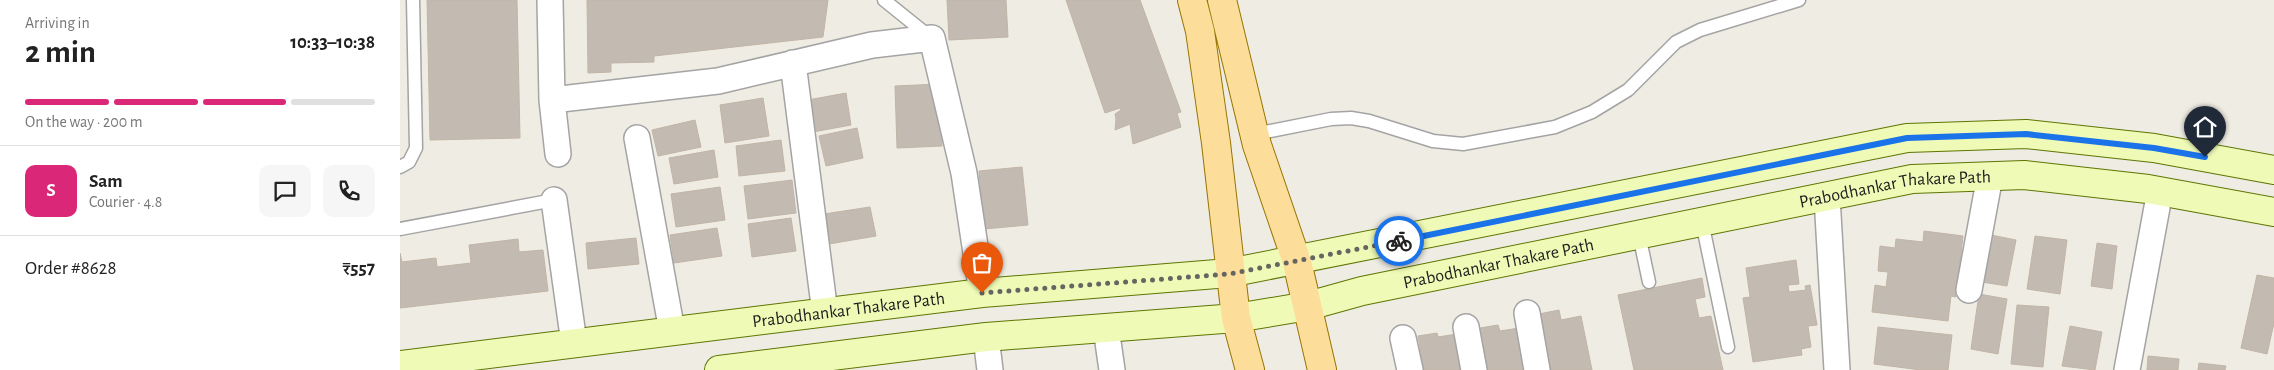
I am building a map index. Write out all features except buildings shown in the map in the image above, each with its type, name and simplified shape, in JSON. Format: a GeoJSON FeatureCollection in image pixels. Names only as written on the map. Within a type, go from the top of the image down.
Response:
{"type":"FeatureCollection","features":[{"type":"Feature","properties":{"kind":"main road"},"geometry":{"type":"LineString","coordinates":[[1192,0],[1200,31],[1216,143],[1229,274],[1236,318],[1250,370]]}},
{"type":"Feature","properties":{"kind":"main road"},"geometry":{"type":"LineString","coordinates":[[1222,0],[1256,140],[1297,262],[1322,370]]}},
{"type":"Feature","properties":{"kind":"main road","name":"Prabodhankar Thakare Path"},"geometry":{"type":"LineString","coordinates":[[400,365],[982,293],[1229,274],[1297,262],[1907,138],[2026,134],[2154,148],[2274,170]]}},
{"type":"Feature","properties":{"kind":"main road","name":"Prabodhankar Thakare Path"},"geometry":{"type":"LineString","coordinates":[[727,369],[802,365],[986,337],[1236,318],[1308,306],[1362,292],[1912,179],[2024,176],[2160,191],[2274,212]]}},
{"type":"Feature","properties":{"kind":"street"},"geometry":{"type":"LineString","coordinates":[[550,0],[552,100],[558,154]]}},
{"type":"Feature","properties":{"kind":"street"},"geometry":{"type":"LineString","coordinates":[[552,100],[718,81],[872,45],[932,38],[964,173],[982,293]]}},
{"type":"Feature","properties":{"kind":"street"},"geometry":{"type":"LineString","coordinates":[[793,63],[825,313]]}},
{"type":"Feature","properties":{"kind":"street"},"geometry":{"type":"LineString","coordinates":[[637,138],[672,331]]}},
{"type":"Feature","properties":{"kind":"street"},"geometry":{"type":"LineString","coordinates":[[1969,290],[1990,176]]}},
{"type":"Feature","properties":{"kind":"street"},"geometry":{"type":"LineString","coordinates":[[2127,370],[2160,191]]}},
{"type":"Feature","properties":{"kind":"street"},"geometry":{"type":"LineString","coordinates":[[1827,196],[1837,370]]}},
{"type":"Feature","properties":{"kind":"street"},"geometry":{"type":"LineString","coordinates":[[554,200],[574,344]]}},
{"type":"Feature","properties":{"kind":"street"},"geometry":{"type":"LineString","coordinates":[[1527,313],[1537,370]]}},
{"type":"Feature","properties":{"kind":"street"},"geometry":{"type":"LineString","coordinates":[[1466,327],[1474,370]]}},
{"type":"Feature","properties":{"kind":"street"},"geometry":{"type":"LineString","coordinates":[[1106,328],[1112,370]]}},
{"type":"Feature","properties":{"kind":"street"},"geometry":{"type":"LineString","coordinates":[[986,337],[990,370]]}},
{"type":"Feature","properties":{"kind":"street"},"geometry":{"type":"LineString","coordinates":[[1403,338],[1410,370]]}},
{"type":"Feature","properties":{"kind":"lane"},"geometry":{"type":"LineString","coordinates":[[400,167],[409,162],[416,148],[412,0]]}},
{"type":"Feature","properties":{"kind":"lane"},"geometry":{"type":"LineString","coordinates":[[884,0],[932,38]]}},
{"type":"Feature","properties":{"kind":"lane"},"geometry":{"type":"LineString","coordinates":[[1256,140],[1331,119],[1351,118],[1369,121],[1432,142],[1463,144],[1555,127],[1592,112],[1628,90],[1676,42],[1700,30],[1799,0]]}},
{"type":"Feature","properties":{"kind":"lane"},"geometry":{"type":"LineString","coordinates":[[400,228],[554,200]]}},
{"type":"Feature","properties":{"kind":"lane"},"geometry":{"type":"LineString","coordinates":[[1702,222],[1728,347]]}},
{"type":"Feature","properties":{"kind":"lane"},"geometry":{"type":"LineString","coordinates":[[1639,235],[1649,282]]}},
{"type":"Feature","properties":{"kind":"way so far"},"geometry":{"type":"LineString","coordinates":[[982,293],[1229,274],[1399,241]]}},
{"type":"Feature","properties":{"kind":"route"},"geometry":{"type":"LineString","coordinates":[[1399,241],[1907,138],[2026,134],[2154,148],[2205,157]]}}]}
